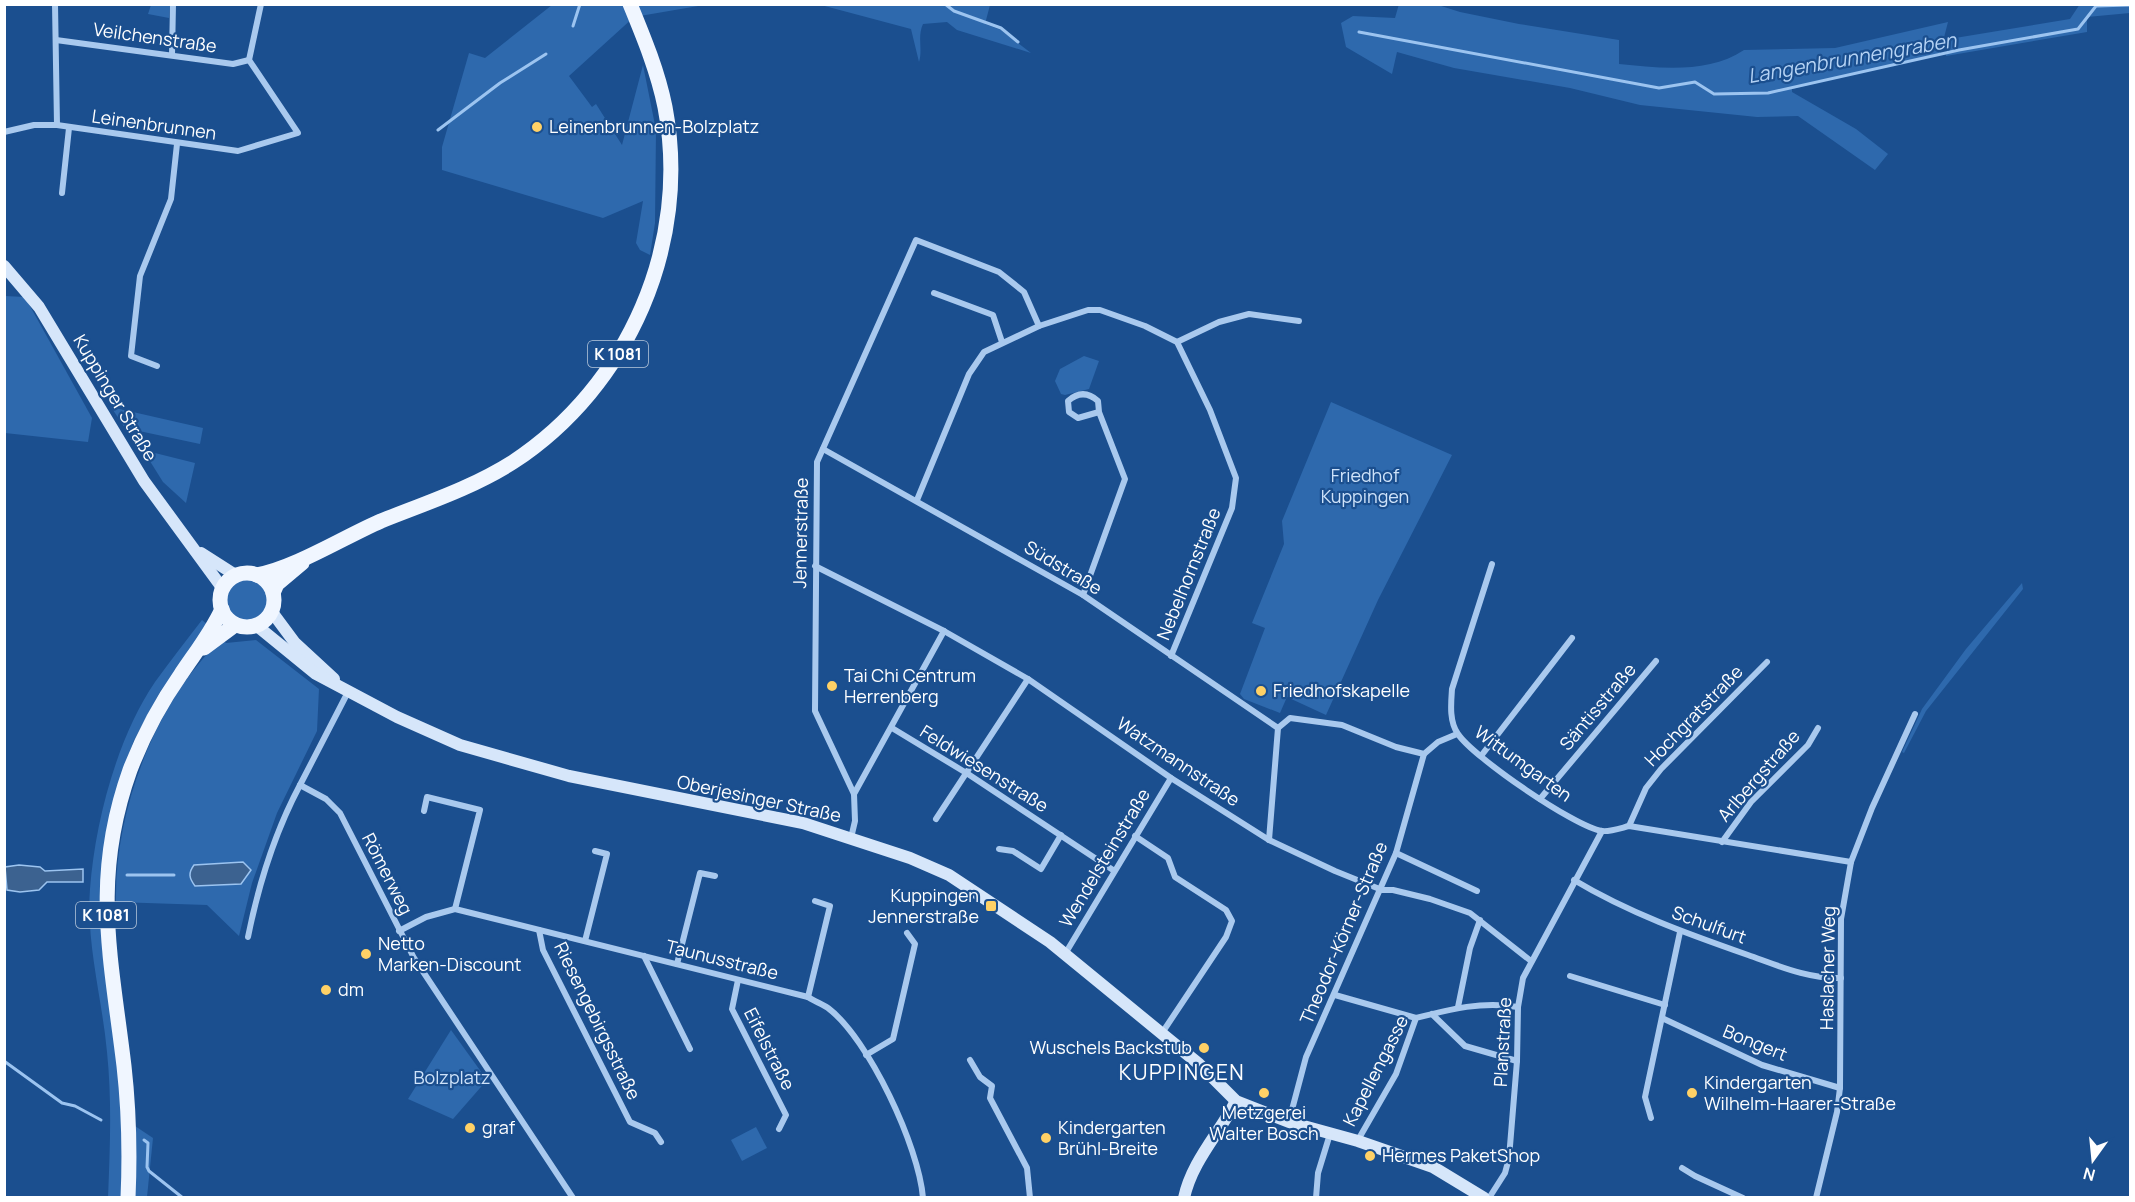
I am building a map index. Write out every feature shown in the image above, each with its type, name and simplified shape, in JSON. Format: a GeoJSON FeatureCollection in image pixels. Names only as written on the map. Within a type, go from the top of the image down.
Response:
{"type":"FeatureCollection","features":[{"type":"Feature","properties":{"kind":"main road","name":"K 1081"},"geometry":{"type":"LineString","coordinates":[[257,575],[350,534],[465,488],[513,462],[552,433],[608,371],[628,339],[642,309],[659,258],[668,214],[670,179],[665,107],[652,60],[630,4]]}},
{"type":"Feature","properties":{"kind":"main road","name":"Kuppinger Straße"},"geometry":{"type":"LineString","coordinates":[[4,266],[39,307],[128,456],[223,588]]}},
{"type":"Feature","properties":{"kind":"main road","name":"Kuppinger Straße"},"geometry":{"type":"LineString","coordinates":[[195,549],[237,576]]}},
{"type":"Feature","properties":{"kind":"main road","name":"K 1081"},"geometry":{"type":"LineString","coordinates":[[273,593],[282,579],[318,550]]}},
{"type":"Feature","properties":{"kind":"main road"},"geometry":{"type":"LineString","coordinates":[[272,612],[257,626],[248,627],[235,624],[222,609],[223,588],[237,576],[257,575],[266,581],[273,593],[272,612],[295,643],[345,689]]}},
{"type":"Feature","properties":{"kind":"main road","name":"K 1081"},"geometry":{"type":"LineString","coordinates":[[128,1197],[128,1099],[106,933],[110,852],[120,802],[142,740],[157,710],[197,653],[222,609]]}},
{"type":"Feature","properties":{"kind":"main road","name":"K 1081"},"geometry":{"type":"LineString","coordinates":[[197,653],[235,624]]}},
{"type":"Feature","properties":{"kind":"main road"},"geometry":{"type":"LineString","coordinates":[[257,626],[316,674],[345,689]]}},
{"type":"Feature","properties":{"kind":"main road","name":"Oberjesinger Straße"},"geometry":{"type":"LineString","coordinates":[[345,689],[437,736],[498,757],[612,786],[783,819],[910,858],[949,875],[1001,907],[1065,954],[1199,1064],[1236,1101]]}},
{"type":"Feature","properties":{"kind":"main road"},"geometry":{"type":"LineString","coordinates":[[1184,1197],[1187,1182],[1200,1157],[1222,1128],[1236,1101],[1288,1122],[1358,1141],[1433,1167],[1476,1196]]}},
{"type":"Feature","properties":{"kind":"street"},"geometry":{"type":"LineString","coordinates":[[55,4],[57,125]]}},
{"type":"Feature","properties":{"kind":"street"},"geometry":{"type":"LineString","coordinates":[[172,55],[173,4]]}},
{"type":"Feature","properties":{"kind":"street"},"geometry":{"type":"LineString","coordinates":[[249,60],[261,4]]}},
{"type":"Feature","properties":{"kind":"street","name":"Veilchenstraße"},"geometry":{"type":"LineString","coordinates":[[56,40],[233,64],[249,60]]}},
{"type":"Feature","properties":{"kind":"street","name":"Leinenbrunnen"},"geometry":{"type":"LineString","coordinates":[[4,132],[34,125],[57,125],[238,151],[298,133],[249,60]]}},
{"type":"Feature","properties":{"kind":"street"},"geometry":{"type":"LineString","coordinates":[[62,193],[69,128]]}},
{"type":"Feature","properties":{"kind":"street"},"geometry":{"type":"LineString","coordinates":[[158,366],[131,356],[140,276],[171,199],[177,144]]}},
{"type":"Feature","properties":{"kind":"street","name":"Jennerstraße"},"geometry":{"type":"LineString","coordinates":[[850,838],[855,821],[854,794],[815,711],[817,462],[916,240],[999,272],[1024,292],[1039,326]]}},
{"type":"Feature","properties":{"kind":"street"},"geometry":{"type":"LineString","coordinates":[[934,293],[993,315],[1002,342]]}},
{"type":"Feature","properties":{"kind":"street"},"geometry":{"type":"LineString","coordinates":[[917,500],[969,374],[984,352],[1002,342],[1075,313],[1100,310],[1145,326],[1177,342],[1219,322],[1249,314],[1299,321]]}},
{"type":"Feature","properties":{"kind":"street","name":"Nebelhornstraße"},"geometry":{"type":"LineString","coordinates":[[1171,656],[1232,508],[1236,478],[1210,410],[1177,342]]}},
{"type":"Feature","properties":{"kind":"street"},"geometry":{"type":"LineString","coordinates":[[1083,595],[1125,479],[1099,412],[1098,401],[1092,395],[1080,394],[1068,401],[1069,412],[1078,418],[1099,412]]}},
{"type":"Feature","properties":{"kind":"street","name":"Südstraße"},"geometry":{"type":"LineString","coordinates":[[823,449],[1083,595],[1278,728]]}},
{"type":"Feature","properties":{"kind":"street","name":"Wittumgarten"},"geometry":{"type":"LineString","coordinates":[[1492,564],[1452,689],[1450,710],[1457,734],[1481,756],[1540,799],[1602,831]]}},
{"type":"Feature","properties":{"kind":"street","name":"Watzmannstraße"},"geometry":{"type":"LineString","coordinates":[[815,566],[944,631],[1028,679],[1171,778],[1269,840],[1335,872],[1382,890],[1393,890],[1452,905],[1480,920],[1531,961]]}},
{"type":"Feature","properties":{"kind":"street"},"geometry":{"type":"LineString","coordinates":[[854,794],[944,631]]}},
{"type":"Feature","properties":{"kind":"street"},"geometry":{"type":"LineString","coordinates":[[1481,756],[1572,638]]}},
{"type":"Feature","properties":{"kind":"street","name":"Säntisstraße"},"geometry":{"type":"LineString","coordinates":[[1540,799],[1656,661]]}},
{"type":"Feature","properties":{"kind":"street","name":"Hochgratstraße"},"geometry":{"type":"LineString","coordinates":[[1629,826],[1647,788],[1661,769],[1767,662]]}},
{"type":"Feature","properties":{"kind":"street"},"geometry":{"type":"LineString","coordinates":[[936,819],[968,774],[1028,679]]}},
{"type":"Feature","properties":{"kind":"street"},"geometry":{"type":"LineString","coordinates":[[248,937],[264,865],[283,817],[345,689]]}},
{"type":"Feature","properties":{"kind":"street","name":"Haslacher Weg"},"geometry":{"type":"LineString","coordinates":[[1815,1197],[1837,1112],[1840,1088],[1840,919],[1851,862],[1872,808],[1915,714]]}},
{"type":"Feature","properties":{"kind":"street"},"geometry":{"type":"LineString","coordinates":[[1269,840],[1278,728],[1290,718],[1342,725],[1396,747],[1424,754],[1438,742],[1457,734]]}},
{"type":"Feature","properties":{"kind":"street","name":"Feldwiesenstraße"},"geometry":{"type":"LineString","coordinates":[[892,728],[968,774],[1113,870]]}},
{"type":"Feature","properties":{"kind":"street","name":"Arlbergstraße"},"geometry":{"type":"LineString","coordinates":[[1722,842],[1751,802],[1808,744],[1818,728]]}},
{"type":"Feature","properties":{"kind":"street","name":"Theodor-Körner-Straße"},"geometry":{"type":"LineString","coordinates":[[1288,1122],[1306,1057],[1382,890],[1396,853],[1424,754]]}},
{"type":"Feature","properties":{"kind":"street","name":"Wendelsteinstraße"},"geometry":{"type":"LineString","coordinates":[[1065,954],[1113,870],[1171,778]]}},
{"type":"Feature","properties":{"kind":"street","name":"Römerweg"},"geometry":{"type":"LineString","coordinates":[[300,785],[326,799],[340,813],[414,958],[573,1197]]}},
{"type":"Feature","properties":{"kind":"street"},"geometry":{"type":"LineString","coordinates":[[424,811],[427,797],[480,810],[455,909]]}},
{"type":"Feature","properties":{"kind":"street"},"geometry":{"type":"LineString","coordinates":[[1602,831],[1629,826],[1851,862]]}},
{"type":"Feature","properties":{"kind":"street","name":"Planstraße"},"geometry":{"type":"LineString","coordinates":[[1489,1197],[1505,1173],[1509,1158],[1517,1061],[1518,1007],[1523,978],[1602,831]]}},
{"type":"Feature","properties":{"kind":"street","name":"Feldwiesenstraße"},"geometry":{"type":"LineString","coordinates":[[999,849],[1013,851],[1041,869],[1061,835]]}},
{"type":"Feature","properties":{"kind":"street"},"geometry":{"type":"LineString","coordinates":[[1135,836],[1168,858],[1175,877],[1226,910],[1232,921],[1226,937],[1162,1033]]}},
{"type":"Feature","properties":{"kind":"street"},"geometry":{"type":"LineString","coordinates":[[585,940],[607,854],[595,851]]}},
{"type":"Feature","properties":{"kind":"street"},"geometry":{"type":"LineString","coordinates":[[1396,853],[1477,891]]}},
{"type":"Feature","properties":{"kind":"street"},"geometry":{"type":"LineString","coordinates":[[677,964],[700,873],[715,876]]}},
{"type":"Feature","properties":{"kind":"street","name":"Schulfurt"},"geometry":{"type":"LineString","coordinates":[[1574,880],[1603,898],[1680,932],[1816,978],[1841,978]]}},
{"type":"Feature","properties":{"kind":"street"},"geometry":{"type":"LineString","coordinates":[[808,998],[830,906],[815,902]]}},
{"type":"Feature","properties":{"kind":"street","name":"Taunusstraße"},"geometry":{"type":"LineString","coordinates":[[399,932],[426,917],[455,909],[808,998],[828,1008],[851,1032],[866,1055],[908,1133],[921,1172],[923,1197]]}},
{"type":"Feature","properties":{"kind":"street"},"geometry":{"type":"LineString","coordinates":[[1458,1007],[1470,948],[1480,920]]}},
{"type":"Feature","properties":{"kind":"street","name":"Riesengebirgsstraße"},"geometry":{"type":"LineString","coordinates":[[539,930],[543,950],[630,1122],[655,1133],[661,1142]]}},
{"type":"Feature","properties":{"kind":"street"},"geometry":{"type":"LineString","coordinates":[[1651,1118],[1645,1097],[1680,932]]}},
{"type":"Feature","properties":{"kind":"street"},"geometry":{"type":"LineString","coordinates":[[866,1055],[893,1039],[915,944],[907,933]]}},
{"type":"Feature","properties":{"kind":"street"},"geometry":{"type":"LineString","coordinates":[[644,956],[690,1049]]}},
{"type":"Feature","properties":{"kind":"street"},"geometry":{"type":"LineString","coordinates":[[1570,976],[1665,1005]]}},
{"type":"Feature","properties":{"kind":"street","name":"Eifelstraße"},"geometry":{"type":"LineString","coordinates":[[738,980],[732,1009],[786,1115],[779,1129]]}},
{"type":"Feature","properties":{"kind":"street"},"geometry":{"type":"LineString","coordinates":[[1335,995],[1416,1018]]}},
{"type":"Feature","properties":{"kind":"street","name":"Kapellengasse"},"geometry":{"type":"LineString","coordinates":[[1358,1141],[1396,1074],[1416,1018],[1458,1007],[1491,1003],[1518,1007]]}},
{"type":"Feature","properties":{"kind":"street"},"geometry":{"type":"LineString","coordinates":[[1432,1014],[1464,1046],[1517,1061]]}},
{"type":"Feature","properties":{"kind":"street","name":"Bongert"},"geometry":{"type":"LineString","coordinates":[[1662,1018],[1762,1065],[1840,1088]]}},
{"type":"Feature","properties":{"kind":"street"},"geometry":{"type":"LineString","coordinates":[[970,1060],[980,1077],[992,1086],[990,1098],[1027,1168],[1030,1197]]}},
{"type":"Feature","properties":{"kind":"street"},"geometry":{"type":"LineString","coordinates":[[1316,1197],[1318,1173],[1331,1133]]}},
{"type":"Feature","properties":{"kind":"street"},"geometry":{"type":"LineString","coordinates":[[1682,1168],[1743,1197]]}},
{"type":"Feature","properties":{"kind":"green space"},"geometry":{"type":"Polygon","coordinates":[[[1399,4],[1438,5],[1519,24],[1619,40],[1619,64],[1667,68],[1715,63],[1744,50],[1835,48],[1948,22],[1940,53],[1792,89],[1792,92],[1856,129],[1888,154],[1875,170],[1798,116],[1757,117],[1640,105],[1570,88],[1454,68],[1397,52],[1392,74],[1346,47],[1341,23],[1353,16],[1395,18],[1399,4]]]}},
{"type":"Feature","properties":{"kind":"green space"},"geometry":{"type":"Polygon","coordinates":[[[2080,4],[2130,5],[2130,13],[2087,17],[2087,32],[1946,56],[1949,39],[2070,19],[2080,4]]]}},
{"type":"Feature","properties":{"kind":"green space"},"geometry":{"type":"Polygon","coordinates":[[[151,5],[170,5],[169,18],[148,14],[151,5]]]}},
{"type":"Feature","properties":{"kind":"green space"},"geometry":{"type":"Polygon","coordinates":[[[552,5],[704,5],[634,17],[569,76],[592,107],[596,104],[622,145],[643,65],[656,130],[655,223],[650,255],[640,250],[636,243],[643,201],[603,218],[442,170],[442,147],[469,53],[485,58],[552,5]]]}},
{"type":"Feature","properties":{"kind":"green space"},"geometry":{"type":"Polygon","coordinates":[[[821,5],[990,5],[985,24],[1001,30],[1031,53],[957,30],[947,22],[923,24],[920,34],[919,62],[911,29],[821,5]]]}},
{"type":"Feature","properties":{"kind":"green space"},"geometry":{"type":"Polygon","coordinates":[[[5,296],[25,297],[92,418],[88,442],[5,433],[5,296]]]}},
{"type":"Feature","properties":{"kind":"green space"},"geometry":{"type":"Polygon","coordinates":[[[1084,356],[1099,361],[1089,389],[1061,394],[1055,381],[1060,369],[1084,356]]]}},
{"type":"Feature","properties":{"kind":"green space","name":"Friedhof Kuppingen"},"geometry":{"type":"Polygon","coordinates":[[[1331,402],[1452,455],[1378,600],[1326,715],[1287,697],[1280,713],[1244,699],[1240,694],[1265,628],[1252,623],[1284,544],[1282,521],[1331,402]]]}},
{"type":"Feature","properties":{"kind":"green space"},"geometry":{"type":"Polygon","coordinates":[[[111,407],[203,428],[200,444],[125,428],[111,407]]]}},
{"type":"Feature","properties":{"kind":"green space"},"geometry":{"type":"Polygon","coordinates":[[[143,450],[195,463],[186,503],[163,482],[143,450]]]}},
{"type":"Feature","properties":{"kind":"green space"},"geometry":{"type":"Polygon","coordinates":[[[247,578],[256,579],[263,584],[268,591],[268,609],[263,616],[256,621],[247,622],[238,621],[231,616],[226,609],[225,600],[226,591],[231,584],[238,579],[247,578]]]}},
{"type":"Feature","properties":{"kind":"green space"},"geometry":{"type":"Polygon","coordinates":[[[2022,583],[2023,589],[1926,711],[1904,753],[1902,752],[1922,709],[1966,649],[2022,583]]]}},
{"type":"Feature","properties":{"kind":"green space"},"geometry":{"type":"Polygon","coordinates":[[[202,620],[208,625],[160,692],[134,740],[123,771],[100,895],[102,947],[124,1120],[121,1197],[108,1198],[109,1070],[92,950],[89,909],[97,836],[119,754],[142,704],[155,682],[202,620]]]}},
{"type":"Feature","properties":{"kind":"green space"},"geometry":{"type":"Polygon","coordinates":[[[222,639],[226,643],[256,640],[319,689],[317,731],[277,813],[252,883],[239,936],[207,905],[116,902],[117,868],[122,832],[143,760],[158,726],[177,694],[198,664],[222,639]]]}},
{"type":"Feature","properties":{"kind":"green space","name":"Bolzplatz"},"geometry":{"type":"Polygon","coordinates":[[[451,1030],[487,1080],[453,1119],[408,1099],[451,1030]]]}},
{"type":"Feature","properties":{"kind":"green space"},"geometry":{"type":"Polygon","coordinates":[[[135,1126],[153,1138],[147,1197],[133,1198],[135,1126]]]}},
{"type":"Feature","properties":{"kind":"green space"},"geometry":{"type":"Polygon","coordinates":[[[756,1127],[767,1148],[742,1161],[731,1140],[756,1127]]]}},
{"type":"Feature","properties":{"kind":"shaded area"},"geometry":{"type":"Polygon","coordinates":[[[243,862],[251,870],[241,884],[195,886],[190,878],[194,865],[243,862]]]}},
{"type":"Feature","properties":{"kind":"shaded area"},"geometry":{"type":"Polygon","coordinates":[[[19,865],[40,867],[45,871],[83,869],[83,882],[47,882],[39,890],[20,892],[7,890],[5,867],[19,865]]]}},
{"type":"Feature","properties":{"kind":"waterway"},"geometry":{"type":"LineString","coordinates":[[573,26],[580,4]]}},
{"type":"Feature","properties":{"kind":"waterway","name":"Langenbrunnengraben"},"geometry":{"type":"LineString","coordinates":[[945,4],[954,11],[1001,28],[1018,42]]}},
{"type":"Feature","properties":{"kind":"waterway","name":"Langenbrunnengraben"},"geometry":{"type":"LineString","coordinates":[[1359,32],[1659,88],[1695,82],[1714,94],[1768,93],[1959,50],[2078,29],[2096,6],[2130,5]]}},
{"type":"Feature","properties":{"kind":"waterway"},"geometry":{"type":"LineString","coordinates":[[438,130],[500,83],[546,54]]}},
{"type":"Feature","properties":{"kind":"waterway"},"geometry":{"type":"LineString","coordinates":[[127,875],[174,875]]}},
{"type":"Feature","properties":{"kind":"waterway"},"geometry":{"type":"LineString","coordinates":[[4,1061],[62,1103],[75,1106],[101,1120]]}},
{"type":"Feature","properties":{"kind":"waterway"},"geometry":{"type":"LineString","coordinates":[[144,1140],[148,1143],[147,1167],[149,1171],[183,1198]]}},
{"type":"Feature","properties":{"kind":"place","name":"Leinenbrunnen-Bolzplatz"},"geometry":{"type":"Point","coordinates":[537,127]}},
{"type":"Feature","properties":{"kind":"place","name":"Tai Chi Centrum Herrenberg"},"geometry":{"type":"Point","coordinates":[832,686]}},
{"type":"Feature","properties":{"kind":"place","name":"Friedhofskapelle"},"geometry":{"type":"Point","coordinates":[1261,691]}},
{"type":"Feature","properties":{"kind":"place","name":"Kuppingen Jennerstraße"},"geometry":{"type":"Point","coordinates":[991,906]}},
{"type":"Feature","properties":{"kind":"place","name":"Netto Marken-Discount"},"geometry":{"type":"Point","coordinates":[366,954]}},
{"type":"Feature","properties":{"kind":"place","name":"dm"},"geometry":{"type":"Point","coordinates":[326,990]}},
{"type":"Feature","properties":{"kind":"place","name":"Wuschels Backstub"},"geometry":{"type":"Point","coordinates":[1204,1048]}},
{"type":"Feature","properties":{"kind":"place","name":"Metzgerei Walter Bosch"},"geometry":{"type":"Point","coordinates":[1264,1093]}},
{"type":"Feature","properties":{"kind":"place","name":"Kindergarten Wilhelm-Haarer-Straße"},"geometry":{"type":"Point","coordinates":[1692,1093]}},
{"type":"Feature","properties":{"kind":"place","name":"graf"},"geometry":{"type":"Point","coordinates":[470,1128]}},
{"type":"Feature","properties":{"kind":"place","name":"Kindergarten Brühl-Breite"},"geometry":{"type":"Point","coordinates":[1046,1138]}},
{"type":"Feature","properties":{"kind":"place","name":"Hermes PaketShop"},"geometry":{"type":"Point","coordinates":[1370,1156]}},
{"type":"Feature","properties":{"kind":"district","name":"KUPPINGEN"},"geometry":{"type":"Point","coordinates":[1182,1073]}}]}
